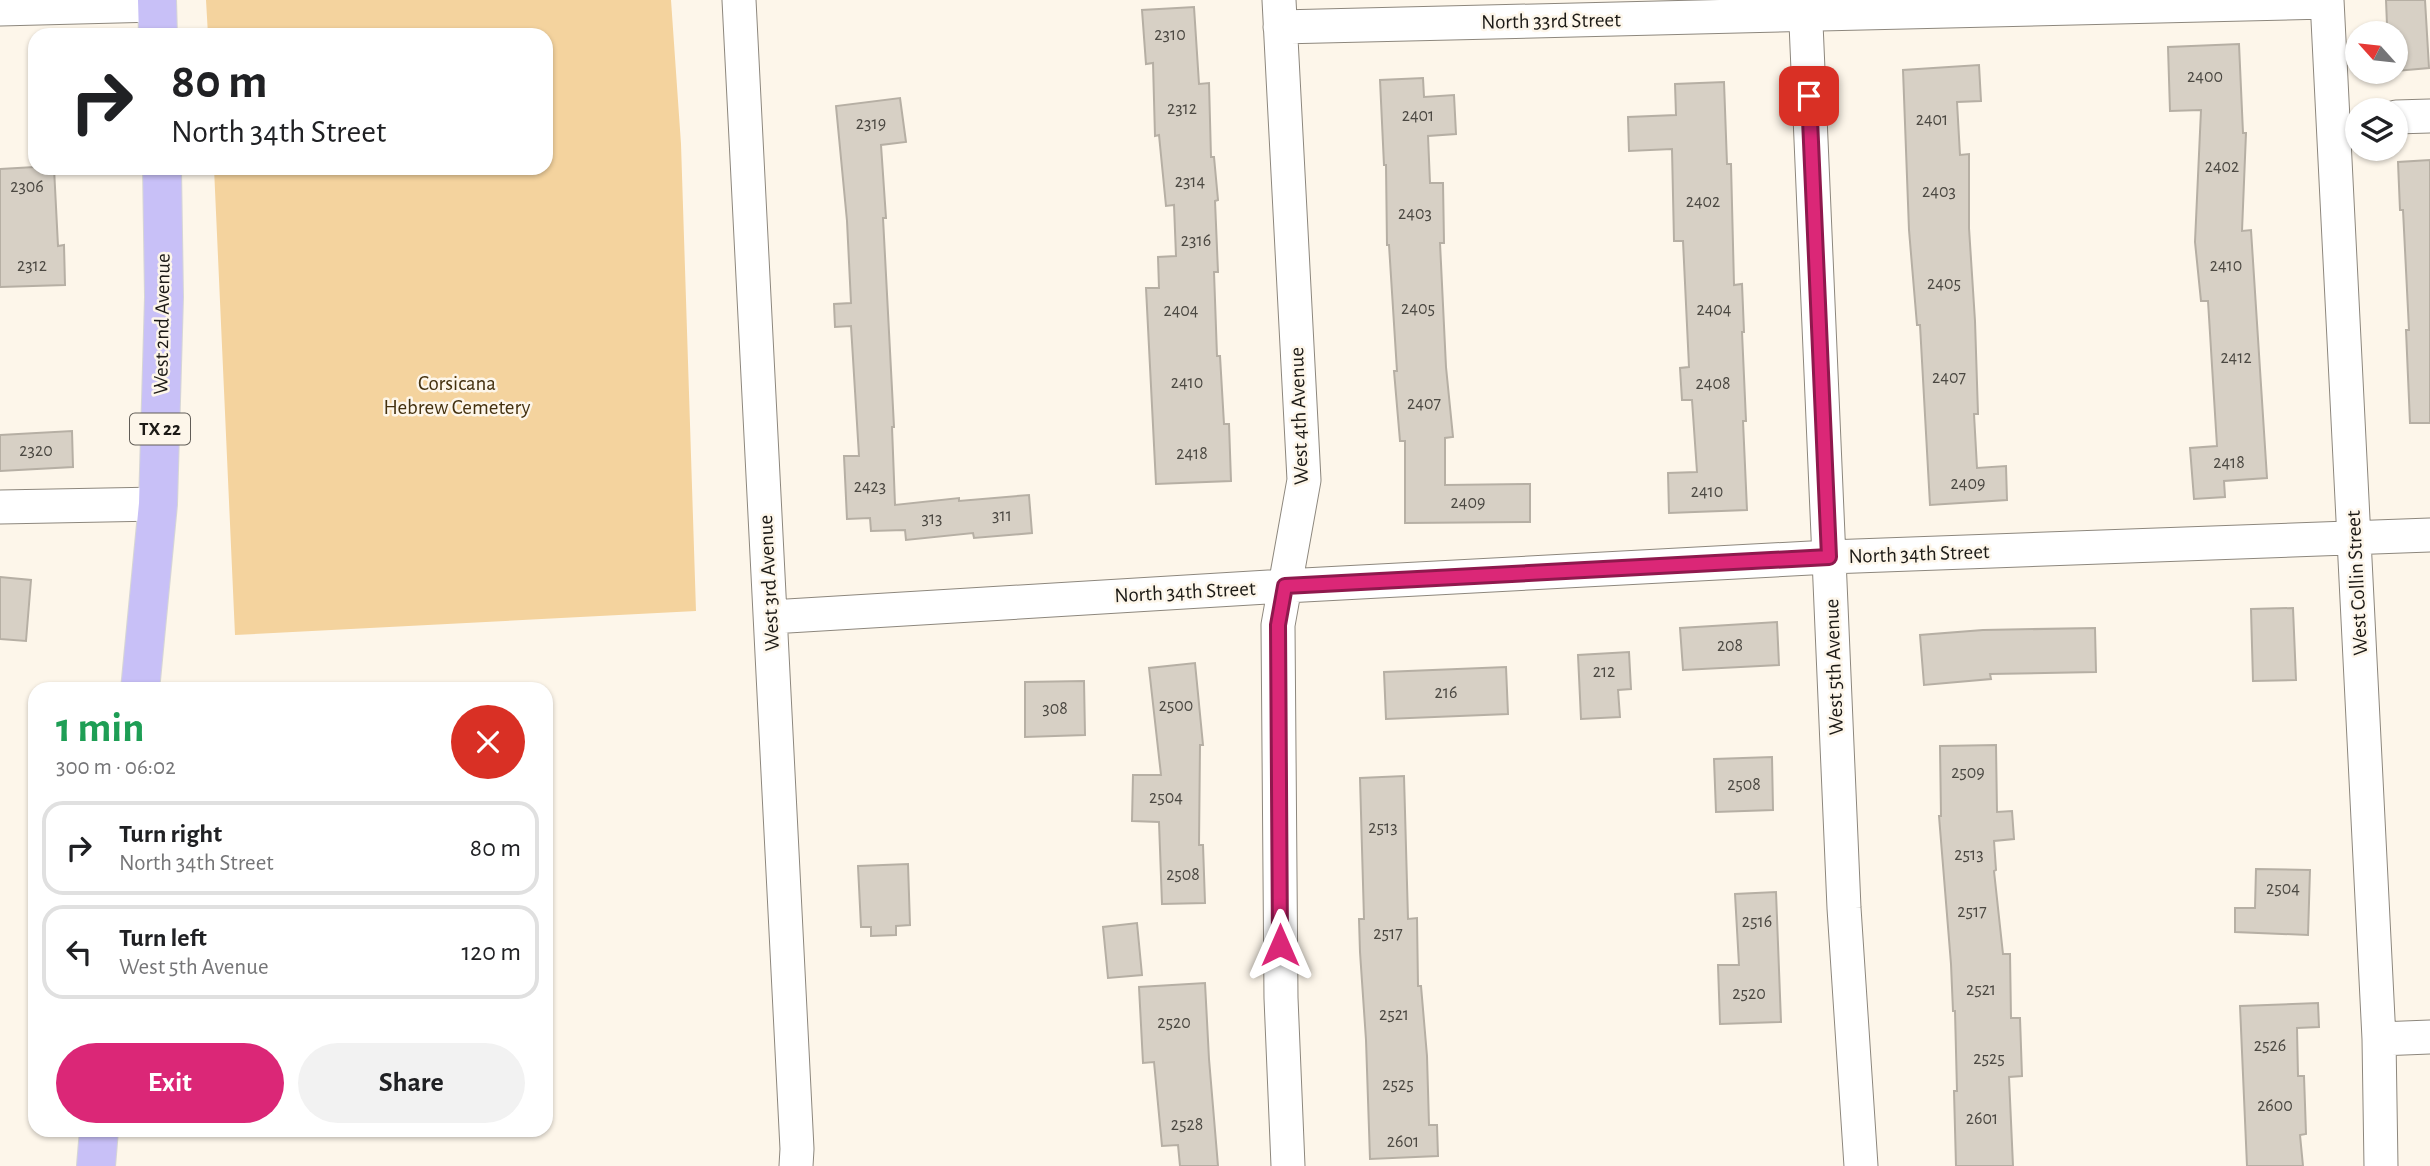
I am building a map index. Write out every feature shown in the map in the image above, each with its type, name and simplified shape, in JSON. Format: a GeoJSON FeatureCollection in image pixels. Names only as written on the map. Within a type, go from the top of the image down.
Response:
{"type":"FeatureCollection","features":[{"type":"Feature","properties":{"kind":"main road","name":"West 2nd Avenue"},"geometry":{"type":"LineString","coordinates":[[141,682],[158,504],[164,297],[162,175]]}},
{"type":"Feature","properties":{"kind":"main road"},"geometry":{"type":"LineString","coordinates":[[96,1166],[98,1137]]}},
{"type":"Feature","properties":{"kind":"street","name":"West 3rd Avenue"},"geometry":{"type":"LineString","coordinates":[[739,0],[796,1166]]}},
{"type":"Feature","properties":{"kind":"street","name":"North 33rd Street"},"geometry":{"type":"LineString","coordinates":[[1279,14],[2327,1]]}},
{"type":"Feature","properties":{"kind":"street","name":"West Collin Street"},"geometry":{"type":"LineString","coordinates":[[2327,1],[2345,120]]}},
{"type":"Feature","properties":{"kind":"street","name":"West 5th Avenue"},"geometry":{"type":"LineString","coordinates":[[1805,7],[1844,908],[1861,1166]]}},
{"type":"Feature","properties":{"kind":"street"},"geometry":{"type":"LineString","coordinates":[[0,9],[157,13]]}},
{"type":"Feature","properties":{"kind":"street","name":"West 4th Avenue"},"geometry":{"type":"LineString","coordinates":[[1279,14],[1304,480],[1278,625],[1280,998],[1288,1166]]}},
{"type":"Feature","properties":{"kind":"street"},"geometry":{"type":"LineString","coordinates":[[2408,117],[2430,116]]}},
{"type":"Feature","properties":{"kind":"street","name":"West Collin Street"},"geometry":{"type":"LineString","coordinates":[[2346,161],[2354,538],[2379,1039],[2381,1166]]}},
{"type":"Feature","properties":{"kind":"street"},"geometry":{"type":"LineString","coordinates":[[0,507],[158,504]]}},
{"type":"Feature","properties":{"kind":"street","name":"North 34th Street"},"geometry":{"type":"LineString","coordinates":[[771,617],[1829,557],[2430,535]]}},
{"type":"Feature","properties":{"kind":"street"},"geometry":{"type":"LineString","coordinates":[[2379,1039],[2430,1037]]}},
{"type":"Feature","properties":{"kind":"green space","name":"Corsicana Hebrew Cemetery"},"geometry":{"type":"Polygon","coordinates":[[[206,0],[671,0],[681,144],[696,611],[235,635],[214,175],[553,175],[553,28],[208,28],[206,0]]]}},
{"type":"Feature","properties":{"kind":"building"},"geometry":{"type":"Polygon","coordinates":[[[2386,0],[2425,0],[2429,68],[2408,70],[2408,21],[2387,21],[2386,0]]]}},
{"type":"Feature","properties":{"kind":"building"},"geometry":{"type":"Polygon","coordinates":[[[1194,7],[1199,84],[1209,83],[1211,157],[1214,157],[1218,200],[1215,201],[1218,272],[1214,272],[1217,356],[1220,356],[1224,424],[1229,424],[1231,481],[1156,484],[1146,288],[1159,288],[1158,257],[1176,256],[1174,205],[1166,206],[1159,135],[1155,136],[1153,63],[1146,64],[1142,10],[1194,7]]]}},
{"type":"Feature","properties":{"kind":"building"},"geometry":{"type":"Polygon","coordinates":[[[2239,44],[2243,133],[2246,133],[2242,231],[2251,230],[2267,478],[2224,481],[2225,497],[2194,499],[2190,448],[2217,446],[2208,301],[2201,301],[2195,242],[2201,110],[2170,111],[2168,47],[2239,44]]]}},
{"type":"Feature","properties":{"kind":"building"},"geometry":{"type":"Polygon","coordinates":[[[1979,65],[1981,101],[1957,102],[1960,155],[1969,154],[1969,228],[1978,414],[1974,414],[1977,468],[2006,466],[2007,500],[1930,505],[1920,325],[1917,325],[1909,230],[1903,70],[1979,65]]]}},
{"type":"Feature","properties":{"kind":"building"},"geometry":{"type":"Polygon","coordinates":[[[1423,78],[1424,97],[1454,95],[1456,134],[1428,136],[1430,183],[1443,183],[1444,243],[1440,243],[1446,367],[1453,437],[1445,438],[1445,485],[1530,484],[1530,522],[1405,523],[1405,441],[1400,441],[1394,371],[1397,371],[1387,245],[1386,165],[1380,80],[1423,78]]]}},
{"type":"Feature","properties":{"kind":"building"},"geometry":{"type":"Polygon","coordinates":[[[1724,82],[1727,164],[1731,164],[1734,285],[1742,284],[1747,510],[1669,513],[1668,473],[1697,472],[1692,400],[1682,400],[1680,368],[1689,367],[1683,241],[1674,241],[1672,149],[1629,151],[1628,117],[1676,115],[1675,84],[1724,82]]]}},
{"type":"Feature","properties":{"kind":"building"},"geometry":{"type":"Polygon","coordinates":[[[900,98],[906,142],[881,145],[886,218],[883,218],[894,427],[895,505],[959,498],[959,501],[1029,495],[1032,533],[974,538],[973,533],[906,540],[905,530],[871,531],[870,518],[847,519],[844,456],[859,456],[851,326],[835,327],[834,304],[851,303],[847,221],[836,106],[900,98]]]}},
{"type":"Feature","properties":{"kind":"building"},"geometry":{"type":"Polygon","coordinates":[[[2430,160],[2430,423],[2410,423],[2406,330],[2409,330],[2398,162],[2430,160]]]}},
{"type":"Feature","properties":{"kind":"building"},"geometry":{"type":"Polygon","coordinates":[[[28,167],[28,175],[54,175],[58,246],[64,245],[65,285],[0,287],[0,169],[28,167]]]}},
{"type":"Feature","properties":{"kind":"building"},"geometry":{"type":"Polygon","coordinates":[[[72,431],[73,467],[0,471],[0,435],[72,431]]]}},
{"type":"Feature","properties":{"kind":"building"},"geometry":{"type":"Polygon","coordinates":[[[0,577],[31,580],[26,641],[0,639],[0,577]]]}},
{"type":"Feature","properties":{"kind":"building"},"geometry":{"type":"Polygon","coordinates":[[[2293,608],[2296,680],[2253,681],[2251,609],[2293,608]]]}},
{"type":"Feature","properties":{"kind":"building"},"geometry":{"type":"Polygon","coordinates":[[[1777,622],[1779,665],[1683,670],[1680,628],[1777,622]]]}},
{"type":"Feature","properties":{"kind":"building"},"geometry":{"type":"Polygon","coordinates":[[[2095,628],[2096,672],[1990,674],[1991,679],[1924,685],[1920,635],[1983,630],[2095,628]]]}},
{"type":"Feature","properties":{"kind":"building"},"geometry":{"type":"Polygon","coordinates":[[[1629,652],[1631,689],[1618,690],[1620,717],[1581,719],[1578,655],[1629,652]]]}},
{"type":"Feature","properties":{"kind":"building"},"geometry":{"type":"Polygon","coordinates":[[[1195,663],[1203,745],[1200,745],[1199,845],[1203,845],[1205,903],[1162,904],[1159,822],[1132,821],[1133,775],[1161,775],[1149,668],[1195,663]]]}},
{"type":"Feature","properties":{"kind":"building"},"geometry":{"type":"Polygon","coordinates":[[[1506,667],[1508,714],[1386,719],[1384,672],[1506,667]]]}},
{"type":"Feature","properties":{"kind":"building"},"geometry":{"type":"Polygon","coordinates":[[[1084,681],[1085,735],[1025,737],[1025,682],[1084,681]]]}},
{"type":"Feature","properties":{"kind":"building"},"geometry":{"type":"Polygon","coordinates":[[[1996,745],[1997,812],[2012,811],[2014,839],[1994,841],[1994,871],[2003,954],[2010,954],[2011,1018],[2020,1018],[2022,1076],[2009,1077],[2013,1166],[1956,1166],[1955,1011],[1939,816],[1940,746],[1996,745]]]}},
{"type":"Feature","properties":{"kind":"building"},"geometry":{"type":"Polygon","coordinates":[[[1772,757],[1773,810],[1716,812],[1714,759],[1772,757]]]}},
{"type":"Feature","properties":{"kind":"building"},"geometry":{"type":"Polygon","coordinates":[[[1404,776],[1408,919],[1417,918],[1418,986],[1421,986],[1427,1056],[1429,1125],[1437,1125],[1438,1156],[1370,1159],[1359,919],[1364,919],[1360,778],[1404,776]]]}},
{"type":"Feature","properties":{"kind":"building"},"geometry":{"type":"Polygon","coordinates":[[[908,864],[910,925],[896,926],[896,935],[871,936],[871,927],[861,927],[858,866],[908,864]]]}},
{"type":"Feature","properties":{"kind":"building"},"geometry":{"type":"Polygon","coordinates":[[[2256,869],[2310,870],[2308,935],[2235,932],[2235,908],[2255,908],[2256,869]]]}},
{"type":"Feature","properties":{"kind":"building"},"geometry":{"type":"Polygon","coordinates":[[[1776,892],[1781,1022],[1720,1024],[1718,965],[1739,965],[1735,894],[1776,892]]]}},
{"type":"Feature","properties":{"kind":"building"},"geometry":{"type":"Polygon","coordinates":[[[1137,923],[1142,975],[1108,978],[1103,927],[1137,923]]]}},
{"type":"Feature","properties":{"kind":"building"},"geometry":{"type":"Polygon","coordinates":[[[1205,983],[1218,1166],[1180,1166],[1178,1145],[1162,1146],[1154,1062],[1143,1063],[1139,987],[1205,983]]]}},
{"type":"Feature","properties":{"kind":"building"},"geometry":{"type":"Polygon","coordinates":[[[2318,1003],[2319,1027],[2297,1028],[2298,1076],[2304,1076],[2306,1134],[2300,1135],[2303,1166],[2247,1166],[2240,1006],[2318,1003]]]}},
{"type":"Feature","properties":{"kind":"route"},"geometry":{"type":"LineString","coordinates":[[1280,945],[1278,625],[1285,586],[1829,557],[1809,96]]}}]}
